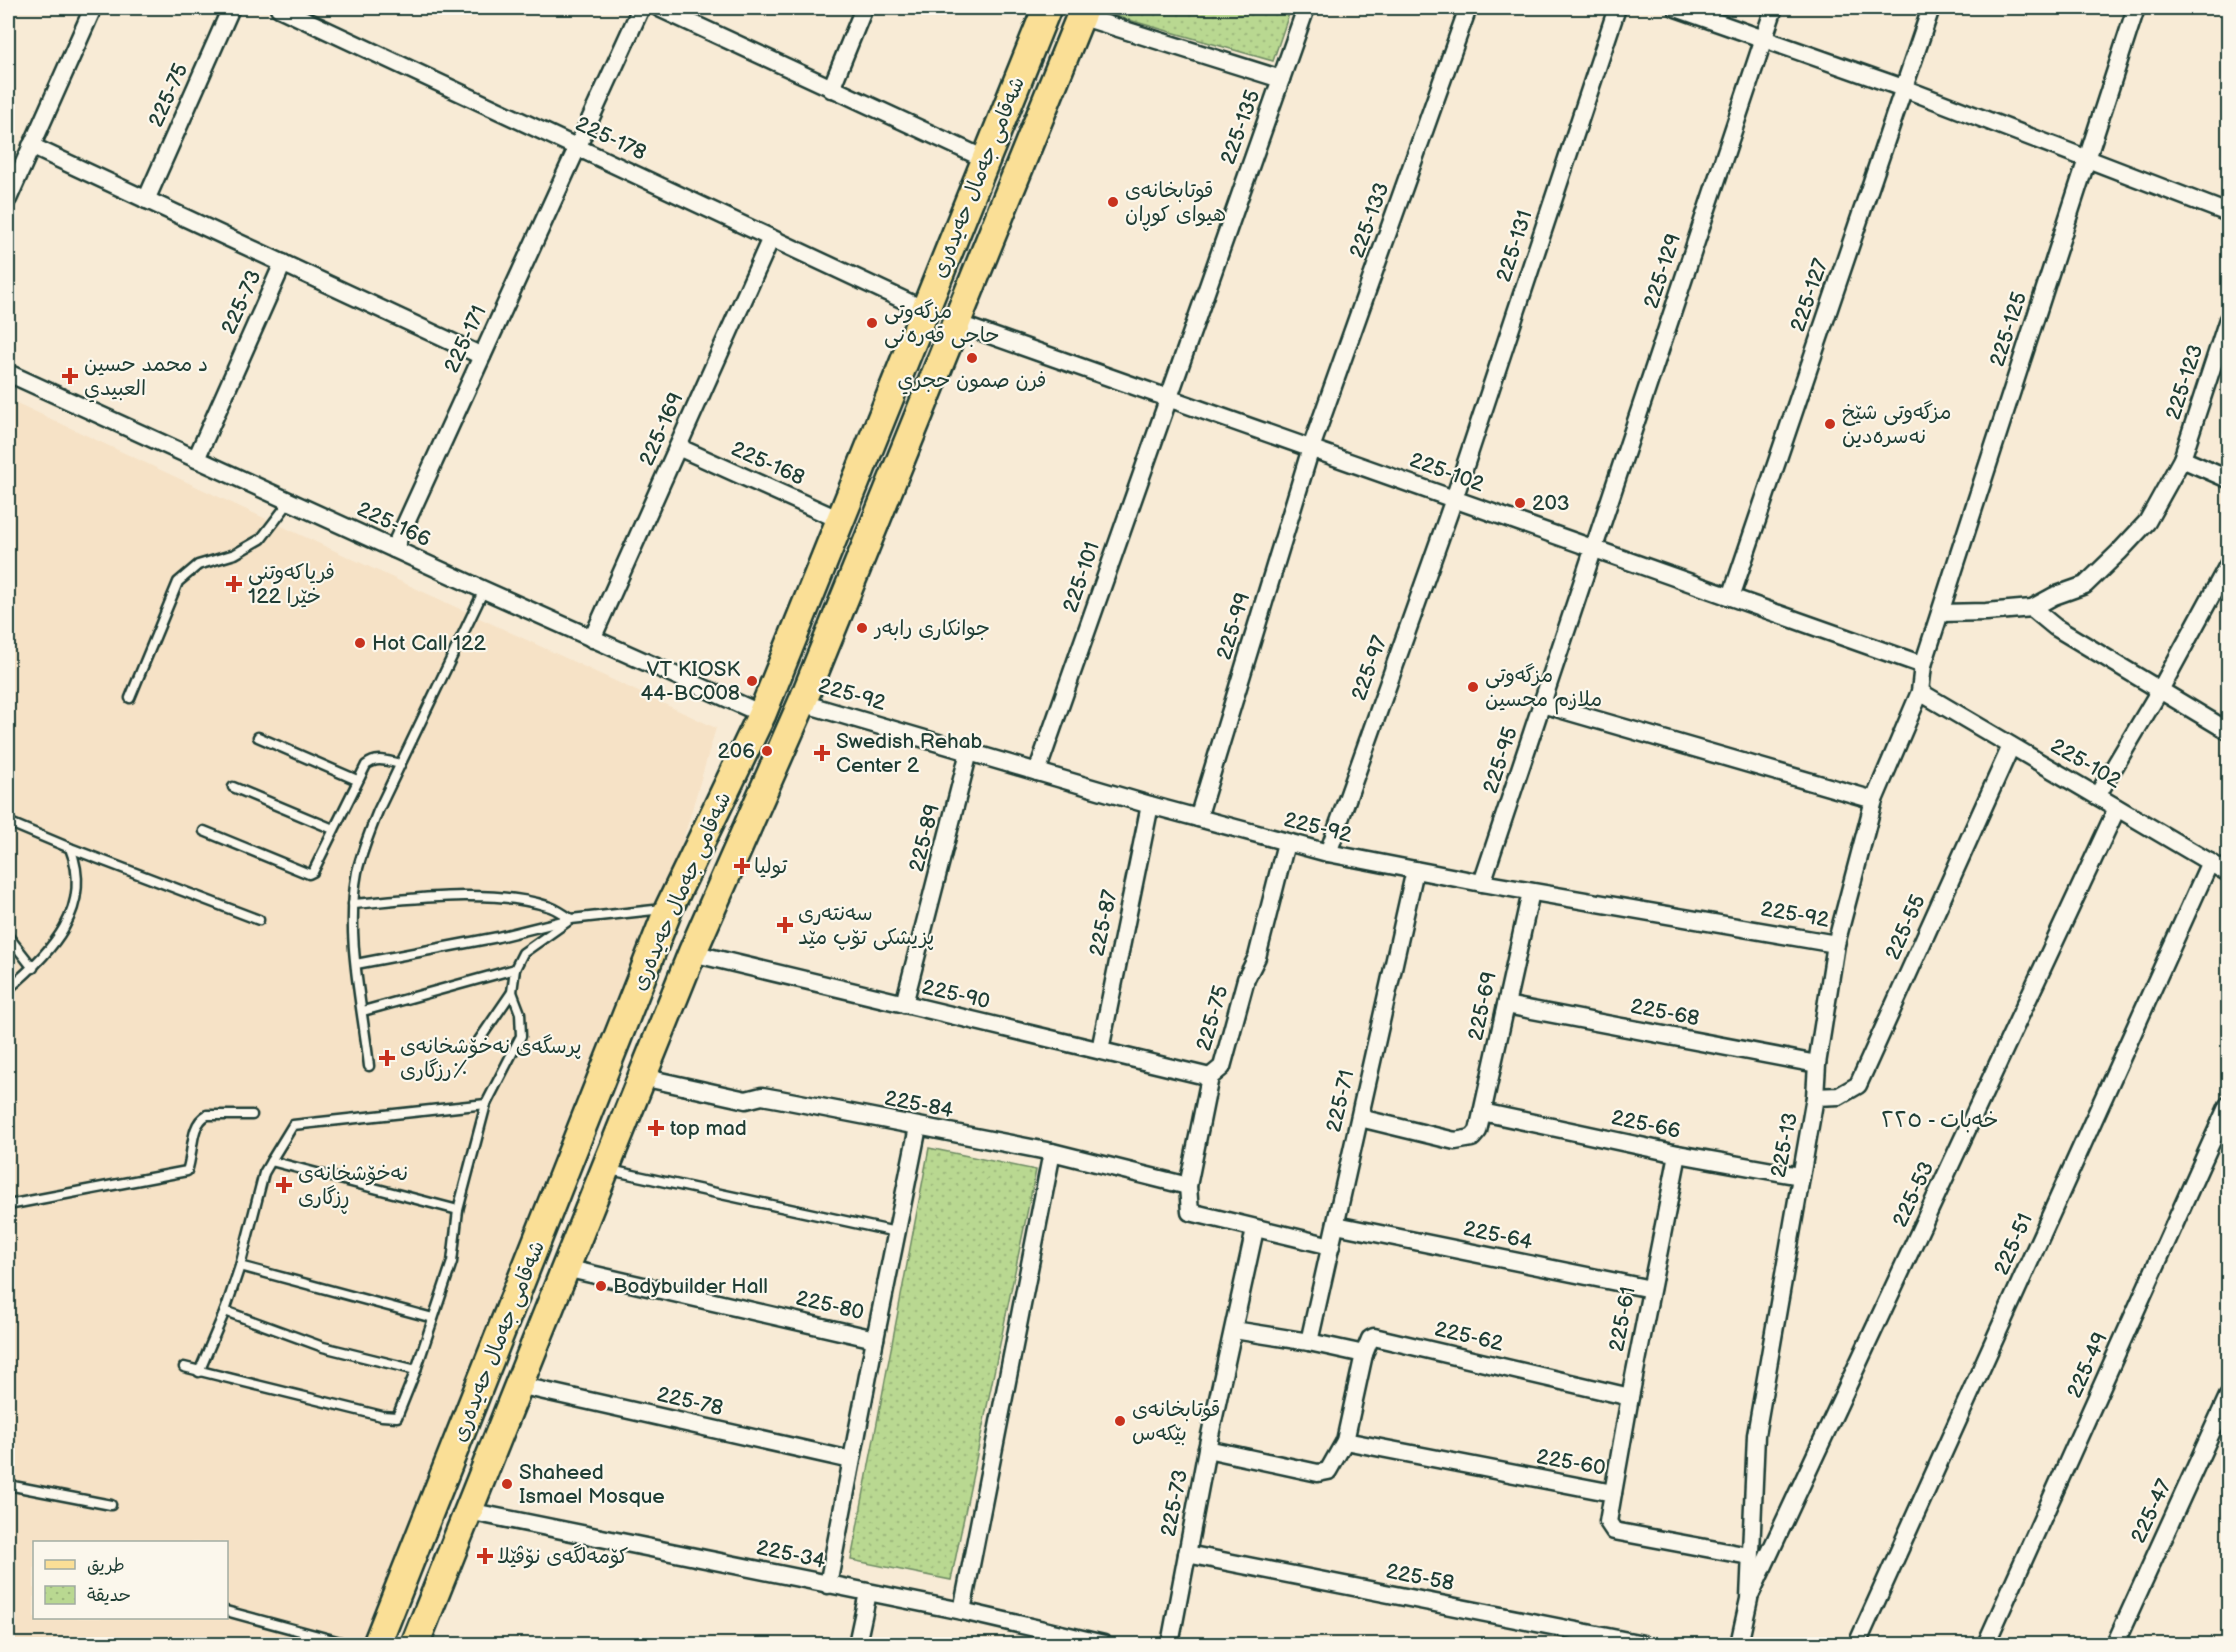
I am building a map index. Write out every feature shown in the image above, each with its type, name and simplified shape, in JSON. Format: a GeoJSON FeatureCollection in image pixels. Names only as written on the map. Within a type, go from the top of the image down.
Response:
{"type":"FeatureCollection","features":[{"type":"Feature","properties":{"kind":"main road","name":"شەقامی جەمال حەیدەری"},"geometry":{"type":"LineString","coordinates":[[377,1644],[669,908],[762,714],[1047,8]]}},
{"type":"Feature","properties":{"kind":"main road","name":"شەقامی جەمال حەیدەری"},"geometry":{"type":"LineString","coordinates":[[415,1644],[692,953],[802,703],[1082,12]]}},
{"type":"Feature","properties":{"kind":"main road"},"geometry":{"type":"LineString","coordinates":[[474,1404],[507,1414]]}},
{"type":"Feature","properties":{"kind":"street"},"geometry":{"type":"LineString","coordinates":[[8,199],[93,8]]}},
{"type":"Feature","properties":{"kind":"street","name":"225-75"},"geometry":{"type":"LineString","coordinates":[[146,200],[231,8]]}},
{"type":"Feature","properties":{"kind":"street","name":"225-178"},"geometry":{"type":"LineString","coordinates":[[279,8],[925,310]]}},
{"type":"Feature","properties":{"kind":"street","name":"225-171"},"geometry":{"type":"LineString","coordinates":[[394,549],[641,8]]}},
{"type":"Feature","properties":{"kind":"street"},"geometry":{"type":"LineString","coordinates":[[659,8],[985,159]]}},
{"type":"Feature","properties":{"kind":"street"},"geometry":{"type":"LineString","coordinates":[[831,88],[864,8]]}},
{"type":"Feature","properties":{"kind":"street","name":"225-135"},"geometry":{"type":"LineString","coordinates":[[1167,397],[1305,8]]}},
{"type":"Feature","properties":{"kind":"street","name":"225-133"},"geometry":{"type":"LineString","coordinates":[[1311,448],[1468,8]]}},
{"type":"Feature","properties":{"kind":"street","name":"225-131"},"geometry":{"type":"LineString","coordinates":[[1454,499],[1617,8]]}},
{"type":"Feature","properties":{"kind":"street"},"geometry":{"type":"LineString","coordinates":[[1676,8],[1903,88],[2229,213]]}},
{"type":"Feature","properties":{"kind":"street","name":"225-129"},"geometry":{"type":"LineString","coordinates":[[1594,548],[1774,8]]}},
{"type":"Feature","properties":{"kind":"street","name":"225-127"},"geometry":{"type":"LineString","coordinates":[[1731,597],[1931,8]]}},
{"type":"Feature","properties":{"kind":"street","name":"225-125"},"geometry":{"type":"LineString","coordinates":[[1923,665],[2136,8]]}},
{"type":"Feature","properties":{"kind":"street"},"geometry":{"type":"LineString","coordinates":[[1082,12],[1281,79]]}},
{"type":"Feature","properties":{"kind":"street"},"geometry":{"type":"LineString","coordinates":[[31,146],[482,356]]}},
{"type":"Feature","properties":{"kind":"street","name":"225-169"},"geometry":{"type":"LineString","coordinates":[[592,639],[771,238]]}},
{"type":"Feature","properties":{"kind":"street","name":"225-73"},"geometry":{"type":"LineString","coordinates":[[196,459],[283,263]]}},
{"type":"Feature","properties":{"kind":"street","name":"225-123"},"geometry":{"type":"LineString","coordinates":[[2032,608],[2054,596],[2085,585],[2146,522],[2182,459],[2229,319]]}},
{"type":"Feature","properties":{"kind":"street","name":"225-102"},"geometry":{"type":"LineString","coordinates":[[956,322],[1923,665]]}},
{"type":"Feature","properties":{"kind":"street","name":"225-166"},"geometry":{"type":"LineString","coordinates":[[8,373],[762,714]]}},
{"type":"Feature","properties":{"kind":"street","name":"225-101"},"geometry":{"type":"LineString","coordinates":[[1036,772],[1167,397]]}},
{"type":"Feature","properties":{"kind":"street","name":"225-168"},"geometry":{"type":"LineString","coordinates":[[678,447],[840,520]]}},
{"type":"Feature","properties":{"kind":"street","name":"225-99"},"geometry":{"type":"LineString","coordinates":[[1198,818],[1311,448]]}},
{"type":"Feature","properties":{"kind":"street"},"geometry":{"type":"LineString","coordinates":[[2182,459],[2229,478]]}},
{"type":"Feature","properties":{"kind":"street","name":"225-97"},"geometry":{"type":"LineString","coordinates":[[1328,853],[1454,499]]}},
{"type":"Feature","properties":{"kind":"street","name":"225-95"},"geometry":{"type":"LineString","coordinates":[[1482,883],[1594,548]]}},
{"type":"Feature","properties":{"kind":"street"},"geometry":{"type":"LineString","coordinates":[[2097,796],[2222,591],[2229,565]]}},
{"type":"Feature","properties":{"kind":"street"},"geometry":{"type":"LineString","coordinates":[[1940,613],[2032,608],[2055,627],[2229,731]]}},
{"type":"Feature","properties":{"kind":"street","name":"225-13"},"geometry":{"type":"LineString","coordinates":[[1739,1644],[1749,1599],[1749,1556],[1756,1435],[1815,1097],[1817,1064],[1836,944],[1874,800],[1920,692],[1923,665]]}},
{"type":"Feature","properties":{"kind":"street","name":"225-102"},"geometry":{"type":"LineString","coordinates":[[1920,692],[2229,873]]}},
{"type":"Feature","properties":{"kind":"street","name":"225-92"},"geometry":{"type":"LineString","coordinates":[[802,703],[1150,806],[1328,853],[1482,883],[1836,944]]}},
{"type":"Feature","properties":{"kind":"street"},"geometry":{"type":"LineString","coordinates":[[1542,704],[1874,800]]}},
{"type":"Feature","properties":{"kind":"street","name":"225-55"},"geometry":{"type":"LineString","coordinates":[[1815,1097],[1839,1096],[1858,1085],[2012,746]]}},
{"type":"Feature","properties":{"kind":"street","name":"225-89"},"geometry":{"type":"LineString","coordinates":[[904,1004],[969,752]]}},
{"type":"Feature","properties":{"kind":"street","name":"225-87"},"geometry":{"type":"LineString","coordinates":[[1100,1050],[1150,806]]}},
{"type":"Feature","properties":{"kind":"street","name":"225-53"},"geometry":{"type":"LineString","coordinates":[[1749,1599],[2117,808]]}},
{"type":"Feature","properties":{"kind":"street","name":"225-75"},"geometry":{"type":"LineString","coordinates":[[1255,1229],[1190,1212],[1188,1186],[1210,1077],[1222,1067],[1246,980],[1257,957],[1286,843]]}},
{"type":"Feature","properties":{"kind":"street","name":"225-51"},"geometry":{"type":"LineString","coordinates":[[1857,1644],[2210,862]]}},
{"type":"Feature","properties":{"kind":"street","name":"225-71"},"geometry":{"type":"LineString","coordinates":[[1309,1342],[1415,870]]}},
{"type":"Feature","properties":{"kind":"street","name":"225-69"},"geometry":{"type":"LineString","coordinates":[[1360,1118],[1455,1141],[1472,1138],[1478,1131],[1531,891]]}},
{"type":"Feature","properties":{"kind":"street","name":"225-90"},"geometry":{"type":"LineString","coordinates":[[692,953],[1210,1077]]}},
{"type":"Feature","properties":{"kind":"street","name":"225-68"},"geometry":{"type":"LineString","coordinates":[[1506,1005],[1817,1064]]}},
{"type":"Feature","properties":{"kind":"street","name":"225-84"},"geometry":{"type":"LineString","coordinates":[[642,1077],[746,1100],[762,1096],[1052,1152],[1188,1186]]}},
{"type":"Feature","properties":{"kind":"street","name":"225-49"},"geometry":{"type":"LineString","coordinates":[[1986,1644],[2229,1105]]}},
{"type":"Feature","properties":{"kind":"street","name":"225-66"},"geometry":{"type":"LineString","coordinates":[[1482,1112],[1678,1154],[1800,1176]]}},
{"type":"Feature","properties":{"kind":"street"},"geometry":{"type":"LineString","coordinates":[[828,1585],[874,1339],[918,1127]]}},
{"type":"Feature","properties":{"kind":"street"},"geometry":{"type":"LineString","coordinates":[[962,1611],[1052,1152]]}},
{"type":"Feature","properties":{"kind":"street","name":"225-61"},"geometry":{"type":"LineString","coordinates":[[1613,1493],[1678,1154]]}},
{"type":"Feature","properties":{"kind":"street","name":"225-64"},"geometry":{"type":"LineString","coordinates":[[1336,1225],[1651,1289]]}},
{"type":"Feature","properties":{"kind":"street"},"geometry":{"type":"LineString","coordinates":[[1255,1229],[1331,1246]]}},
{"type":"Feature","properties":{"kind":"street","name":"225-73"},"geometry":{"type":"LineString","coordinates":[[1170,1644],[1207,1449],[1255,1229]]}},
{"type":"Feature","properties":{"kind":"street","name":"225-80"},"geometry":{"type":"LineString","coordinates":[[565,1268],[874,1339]]}},
{"type":"Feature","properties":{"kind":"street"},"geometry":{"type":"LineString","coordinates":[[1207,1449],[1318,1473],[1328,1471],[1345,1442],[1364,1354],[1309,1342],[1234,1330]]}},
{"type":"Feature","properties":{"kind":"street","name":"225-62"},"geometry":{"type":"LineString","coordinates":[[1364,1354],[1370,1339],[1374,1337],[1630,1397]]}},
{"type":"Feature","properties":{"kind":"street","name":"225-78"},"geometry":{"type":"LineString","coordinates":[[518,1385],[851,1460]]}},
{"type":"Feature","properties":{"kind":"street","name":"225-47"},"geometry":{"type":"LineString","coordinates":[[2115,1644],[2229,1396]]}},
{"type":"Feature","properties":{"kind":"street","name":"225-60"},"geometry":{"type":"LineString","coordinates":[[1345,1442],[1613,1493],[1608,1522],[1614,1531],[1749,1556]]}},
{"type":"Feature","properties":{"kind":"street","name":"225-34"},"geometry":{"type":"LineString","coordinates":[[468,1511],[962,1611],[1104,1644]]}},
{"type":"Feature","properties":{"kind":"street","name":"225-58"},"geometry":{"type":"LineString","coordinates":[[1187,1554],[1643,1644]]}},
{"type":"Feature","properties":{"kind":"street"},"geometry":{"type":"LineString","coordinates":[[857,1644],[868,1593]]}},
{"type":"Feature","properties":{"kind":"lane"},"geometry":{"type":"LineString","coordinates":[[130,698],[178,582],[198,565],[235,554],[261,539],[290,501]]}},
{"type":"Feature","properties":{"kind":"lane"},"geometry":{"type":"LineString","coordinates":[[369,1066],[356,964],[353,904],[357,872],[366,841],[400,764],[484,590]]}},
{"type":"Feature","properties":{"kind":"lane"},"geometry":{"type":"LineString","coordinates":[[258,738],[357,780]]}},
{"type":"Feature","properties":{"kind":"lane"},"geometry":{"type":"LineString","coordinates":[[204,831],[309,874],[313,872],[366,765],[372,760],[379,759],[400,764]]}},
{"type":"Feature","properties":{"kind":"lane"},"geometry":{"type":"LineString","coordinates":[[233,787],[333,829]]}},
{"type":"Feature","properties":{"kind":"lane"},"geometry":{"type":"LineString","coordinates":[[8,822],[259,920]]}},
{"type":"Feature","properties":{"kind":"lane"},"geometry":{"type":"LineString","coordinates":[[8,989],[33,968],[66,927],[77,896],[76,863],[70,848]]}},
{"type":"Feature","properties":{"kind":"lane"},"geometry":{"type":"LineString","coordinates":[[353,904],[437,897],[487,897],[522,900],[549,906],[571,920]]}},
{"type":"Feature","properties":{"kind":"lane"},"geometry":{"type":"LineString","coordinates":[[356,964],[498,938],[571,920],[669,908]]}},
{"type":"Feature","properties":{"kind":"lane"},"geometry":{"type":"LineString","coordinates":[[475,1046],[512,992],[515,969],[523,953],[571,920]]}},
{"type":"Feature","properties":{"kind":"lane"},"geometry":{"type":"LineString","coordinates":[[8,936],[33,968]]}},
{"type":"Feature","properties":{"kind":"lane"},"geometry":{"type":"LineString","coordinates":[[363,1011],[515,969]]}},
{"type":"Feature","properties":{"kind":"lane"},"geometry":{"type":"LineString","coordinates":[[184,1367],[382,1416],[397,1417],[416,1370],[452,1262],[458,1210],[486,1104],[521,1036],[520,1012],[512,992]]}},
{"type":"Feature","properties":{"kind":"lane"},"geometry":{"type":"LineString","coordinates":[[199,1372],[225,1311],[240,1266],[264,1173],[293,1125],[486,1104]]}},
{"type":"Feature","properties":{"kind":"lane"},"geometry":{"type":"LineString","coordinates":[[8,1204],[187,1171],[196,1128],[201,1118],[207,1115],[252,1115]]}},
{"type":"Feature","properties":{"kind":"lane"},"geometry":{"type":"LineString","coordinates":[[271,1161],[458,1210]]}},
{"type":"Feature","properties":{"kind":"lane"},"geometry":{"type":"LineString","coordinates":[[606,1170],[896,1232]]}},
{"type":"Feature","properties":{"kind":"lane"},"geometry":{"type":"LineString","coordinates":[[240,1266],[433,1318]]}},
{"type":"Feature","properties":{"kind":"lane"},"geometry":{"type":"LineString","coordinates":[[225,1311],[323,1347],[416,1370]]}},
{"type":"Feature","properties":{"kind":"lane"},"geometry":{"type":"LineString","coordinates":[[8,1485],[111,1505]]}},
{"type":"Feature","properties":{"kind":"lane"},"geometry":{"type":"LineString","coordinates":[[228,1612],[348,1644]]}},
{"type":"Feature","properties":{"kind":"shaded area","name":"نەخۆشخانەی ڕزگاری"},"geometry":{"type":"Polygon","coordinates":[[[8,399],[716,728],[646,966],[366,1644],[8,1644],[8,399]]]}},
{"type":"Feature","properties":{"kind":"green space"},"geometry":{"type":"Polygon","coordinates":[[[1111,8],[1291,8],[1273,61],[1108,14],[1111,8]]]}},
{"type":"Feature","properties":{"kind":"green space"},"geometry":{"type":"Polygon","coordinates":[[[929,1148],[1036,1170],[951,1580],[851,1560],[929,1148]]]}},
{"type":"Feature","properties":{"kind":"place","name":"قوتابخانەی هیوای کوڕان"},"geometry":{"type":"Point","coordinates":[1113,202]}},
{"type":"Feature","properties":{"kind":"place","name":"مزگەوتی حاجی قەرەنی"},"geometry":{"type":"Point","coordinates":[872,323]}},
{"type":"Feature","properties":{"kind":"place","name":"فرن صمون حجري"},"geometry":{"type":"Point","coordinates":[972,358]}},
{"type":"Feature","properties":{"kind":"place","name":"د محمد حسين العبيدي"},"geometry":{"type":"Point","coordinates":[70,376]}},
{"type":"Feature","properties":{"kind":"place","name":"مزگه‌وتی شێخ نه‌سرەدین"},"geometry":{"type":"Point","coordinates":[1830,424]}},
{"type":"Feature","properties":{"kind":"place","name":"203"},"geometry":{"type":"Point","coordinates":[1520,503]}},
{"type":"Feature","properties":{"kind":"place","name":"فریاکەوتنی خێرا 122"},"geometry":{"type":"Point","coordinates":[234,584]}},
{"type":"Feature","properties":{"kind":"place","name":"جوانکاری رابەر"},"geometry":{"type":"Point","coordinates":[862,628]}},
{"type":"Feature","properties":{"kind":"place","name":"Hot Call 122"},"geometry":{"type":"Point","coordinates":[360,643]}},
{"type":"Feature","properties":{"kind":"place","name":"VT KIOSK 44-BC008"},"geometry":{"type":"Point","coordinates":[752,681]}},
{"type":"Feature","properties":{"kind":"place","name":"مزگه‌وتی ملازم محسین"},"geometry":{"type":"Point","coordinates":[1473,687]}},
{"type":"Feature","properties":{"kind":"place","name":"206"},"geometry":{"type":"Point","coordinates":[767,751]}},
{"type":"Feature","properties":{"kind":"place","name":"Swedish Rehab Center 2"},"geometry":{"type":"Point","coordinates":[822,753]}},
{"type":"Feature","properties":{"kind":"place","name":"تولیا"},"geometry":{"type":"Point","coordinates":[742,866]}},
{"type":"Feature","properties":{"kind":"place","name":"سەنتەری پزیشکی تۆپ مێد"},"geometry":{"type":"Point","coordinates":[785,925]}},
{"type":"Feature","properties":{"kind":"place","name":"پرسگەی نەخۆشخانەی رزگاری٪"},"geometry":{"type":"Point","coordinates":[387,1058]}},
{"type":"Feature","properties":{"kind":"place","name":"top mad"},"geometry":{"type":"Point","coordinates":[656,1128]}},
{"type":"Feature","properties":{"kind":"place","name":"نەخۆشخانەی ڕزگاری"},"geometry":{"type":"Point","coordinates":[284,1185]}},
{"type":"Feature","properties":{"kind":"place","name":"Bodybuilder Hall"},"geometry":{"type":"Point","coordinates":[601,1286]}},
{"type":"Feature","properties":{"kind":"place","name":"قوتابخانەی بێكه‌س"},"geometry":{"type":"Point","coordinates":[1120,1421]}},
{"type":"Feature","properties":{"kind":"place","name":"Shaheed Ismael Mosque"},"geometry":{"type":"Point","coordinates":[507,1484]}},
{"type":"Feature","properties":{"kind":"place","name":"كۆمەلگەی نۆڤێلا"},"geometry":{"type":"Point","coordinates":[485,1556]}},
{"type":"Feature","properties":{"kind":"district","name":"خەبات - ٢٢٥"},"geometry":{"type":"Point","coordinates":[1940,1119]}}]}
